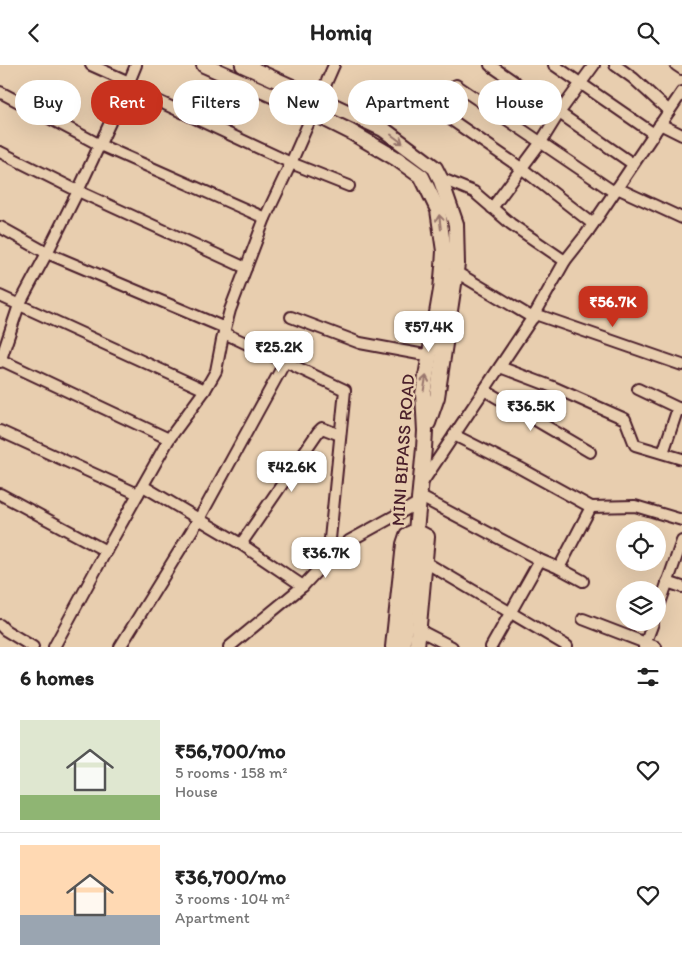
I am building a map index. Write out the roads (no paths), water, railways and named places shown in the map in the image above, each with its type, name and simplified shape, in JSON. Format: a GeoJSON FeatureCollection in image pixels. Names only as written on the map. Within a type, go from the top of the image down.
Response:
{"type":"FeatureCollection","features":[{"type":"Feature","properties":{"kind":"street"},"geometry":{"type":"LineString","coordinates":[[91,65],[120,80]]}},
{"type":"Feature","properties":{"kind":"street"},"geometry":{"type":"LineString","coordinates":[[130,80],[136,65]]}},
{"type":"Feature","properties":{"kind":"street","name":"MINI BIPASS ROAD"},"geometry":{"type":"LineString","coordinates":[[204,65],[269,94]]}},
{"type":"Feature","properties":{"kind":"street"},"geometry":{"type":"LineString","coordinates":[[242,65],[276,80]]}},
{"type":"Feature","properties":{"kind":"street"},"geometry":{"type":"LineString","coordinates":[[327,80],[334,65]]}},
{"type":"Feature","properties":{"kind":"street"},"geometry":{"type":"LineString","coordinates":[[490,65],[512,80]]}},
{"type":"Feature","properties":{"kind":"street"},"geometry":{"type":"LineString","coordinates":[[554,65],[654,134]]}},
{"type":"Feature","properties":{"kind":"street"},"geometry":{"type":"LineString","coordinates":[[562,109],[594,65]]}},
{"type":"Feature","properties":{"kind":"street"},"geometry":{"type":"LineString","coordinates":[[615,65],[634,78],[669,111]]}},
{"type":"Feature","properties":{"kind":"street"},"geometry":{"type":"LineString","coordinates":[[676,65],[682,69]]}},
{"type":"Feature","properties":{"kind":"street"},"geometry":{"type":"LineString","coordinates":[[0,91],[100,145],[265,218]]}},
{"type":"Feature","properties":{"kind":"street"},"geometry":{"type":"LineString","coordinates":[[468,93],[616,190],[682,217]]}},
{"type":"Feature","properties":{"kind":"street"},"geometry":{"type":"LineString","coordinates":[[229,647],[303,586],[328,559],[349,541],[419,495],[454,435],[534,316],[565,261],[593,224],[681,96]]}},
{"type":"Feature","properties":{"kind":"street"},"geometry":{"type":"LineString","coordinates":[[163,101],[291,163],[348,186]]}},
{"type":"Feature","properties":{"kind":"street"},"geometry":{"type":"LineString","coordinates":[[338,108],[383,129],[436,168],[456,224],[456,272],[437,397],[425,431]]}},
{"type":"Feature","properties":{"kind":"street"},"geometry":{"type":"LineString","coordinates":[[562,115],[633,164]]}},
{"type":"Feature","properties":{"kind":"street"},"geometry":{"type":"LineString","coordinates":[[660,124],[682,135]]}},
{"type":"Feature","properties":{"kind":"street"},"geometry":{"type":"LineString","coordinates":[[109,125],[48,253],[19,305],[0,361],[170,439]]}},
{"type":"Feature","properties":{"kind":"street"},"geometry":{"type":"LineString","coordinates":[[54,647],[140,490],[170,439],[205,390],[216,371],[230,310],[265,218],[308,125]]}},
{"type":"Feature","properties":{"kind":"street","name":"MINI BIPASS ROAD"},"geometry":{"type":"LineString","coordinates":[[337,125],[389,154],[422,177],[438,210],[444,251],[441,290],[423,394],[425,431],[403,647]]}},
{"type":"Feature","properties":{"kind":"street"},"geometry":{"type":"LineString","coordinates":[[459,125],[522,168],[593,224]]}},
{"type":"Feature","properties":{"kind":"street"},"geometry":{"type":"LineString","coordinates":[[492,208],[551,125]]}},
{"type":"Feature","properties":{"kind":"street"},"geometry":{"type":"LineString","coordinates":[[0,152],[78,191],[246,268]]}},
{"type":"Feature","properties":{"kind":"street"},"geometry":{"type":"LineString","coordinates":[[440,178],[474,192],[512,224],[565,261]]}},
{"type":"Feature","properties":{"kind":"street"},"geometry":{"type":"LineString","coordinates":[[0,227],[48,253],[224,331],[345,390],[328,559]]}},
{"type":"Feature","properties":{"kind":"street"},"geometry":{"type":"LineString","coordinates":[[456,272],[534,316],[682,365]]}},
{"type":"Feature","properties":{"kind":"street"},"geometry":{"type":"LineString","coordinates":[[0,297],[205,390]]}},
{"type":"Feature","properties":{"kind":"street"},"geometry":{"type":"LineString","coordinates":[[291,317],[360,343],[430,356]]}},
{"type":"Feature","properties":{"kind":"street"},"geometry":{"type":"LineString","coordinates":[[120,647],[199,519],[285,362]]}},
{"type":"Feature","properties":{"kind":"street"},"geometry":{"type":"LineString","coordinates":[[500,367],[553,387],[626,419],[635,445],[682,459]]}},
{"type":"Feature","properties":{"kind":"street"},"geometry":{"type":"LineString","coordinates":[[638,389],[680,409],[663,453]]}},
{"type":"Feature","properties":{"kind":"street"},"geometry":{"type":"LineString","coordinates":[[484,390],[590,452]]}},
{"type":"Feature","properties":{"kind":"street"},"geometry":{"type":"LineString","coordinates":[[242,544],[318,432],[322,428],[340,435]]}},
{"type":"Feature","properties":{"kind":"street"},"geometry":{"type":"LineString","coordinates":[[0,431],[140,490],[199,519],[242,544],[303,586]]}},
{"type":"Feature","properties":{"kind":"street"},"geometry":{"type":"LineString","coordinates":[[454,435],[591,507],[636,506],[682,520]]}},
{"type":"Feature","properties":{"kind":"street"},"geometry":{"type":"LineString","coordinates":[[0,494],[106,551]]}},
{"type":"Feature","properties":{"kind":"street"},"geometry":{"type":"LineString","coordinates":[[419,495],[583,581]]}},
{"type":"Feature","properties":{"kind":"street"},"geometry":{"type":"LineString","coordinates":[[559,569],[591,507]]}},
{"type":"Feature","properties":{"kind":"street"},"geometry":{"type":"LineString","coordinates":[[392,647],[404,544],[408,535],[416,531],[427,537],[417,647]]}},
{"type":"Feature","properties":{"kind":"street"},"geometry":{"type":"LineString","coordinates":[[666,585],[682,541]]}},
{"type":"Feature","properties":{"kind":"street"},"geometry":{"type":"LineString","coordinates":[[491,647],[540,560]]}},
{"type":"Feature","properties":{"kind":"street"},"geometry":{"type":"LineString","coordinates":[[425,562],[567,646]]}},
{"type":"Feature","properties":{"kind":"street"},"geometry":{"type":"LineString","coordinates":[[667,582],[682,587]]}},
{"type":"Feature","properties":{"kind":"street"},"geometry":{"type":"LineString","coordinates":[[583,619],[649,646],[652,631]]}},
{"type":"Feature","properties":{"kind":"street"},"geometry":{"type":"LineString","coordinates":[[0,625],[33,647]]}},
{"type":"Feature","properties":{"kind":"street"},"geometry":{"type":"LineString","coordinates":[[419,630],[452,647]]}}]}
